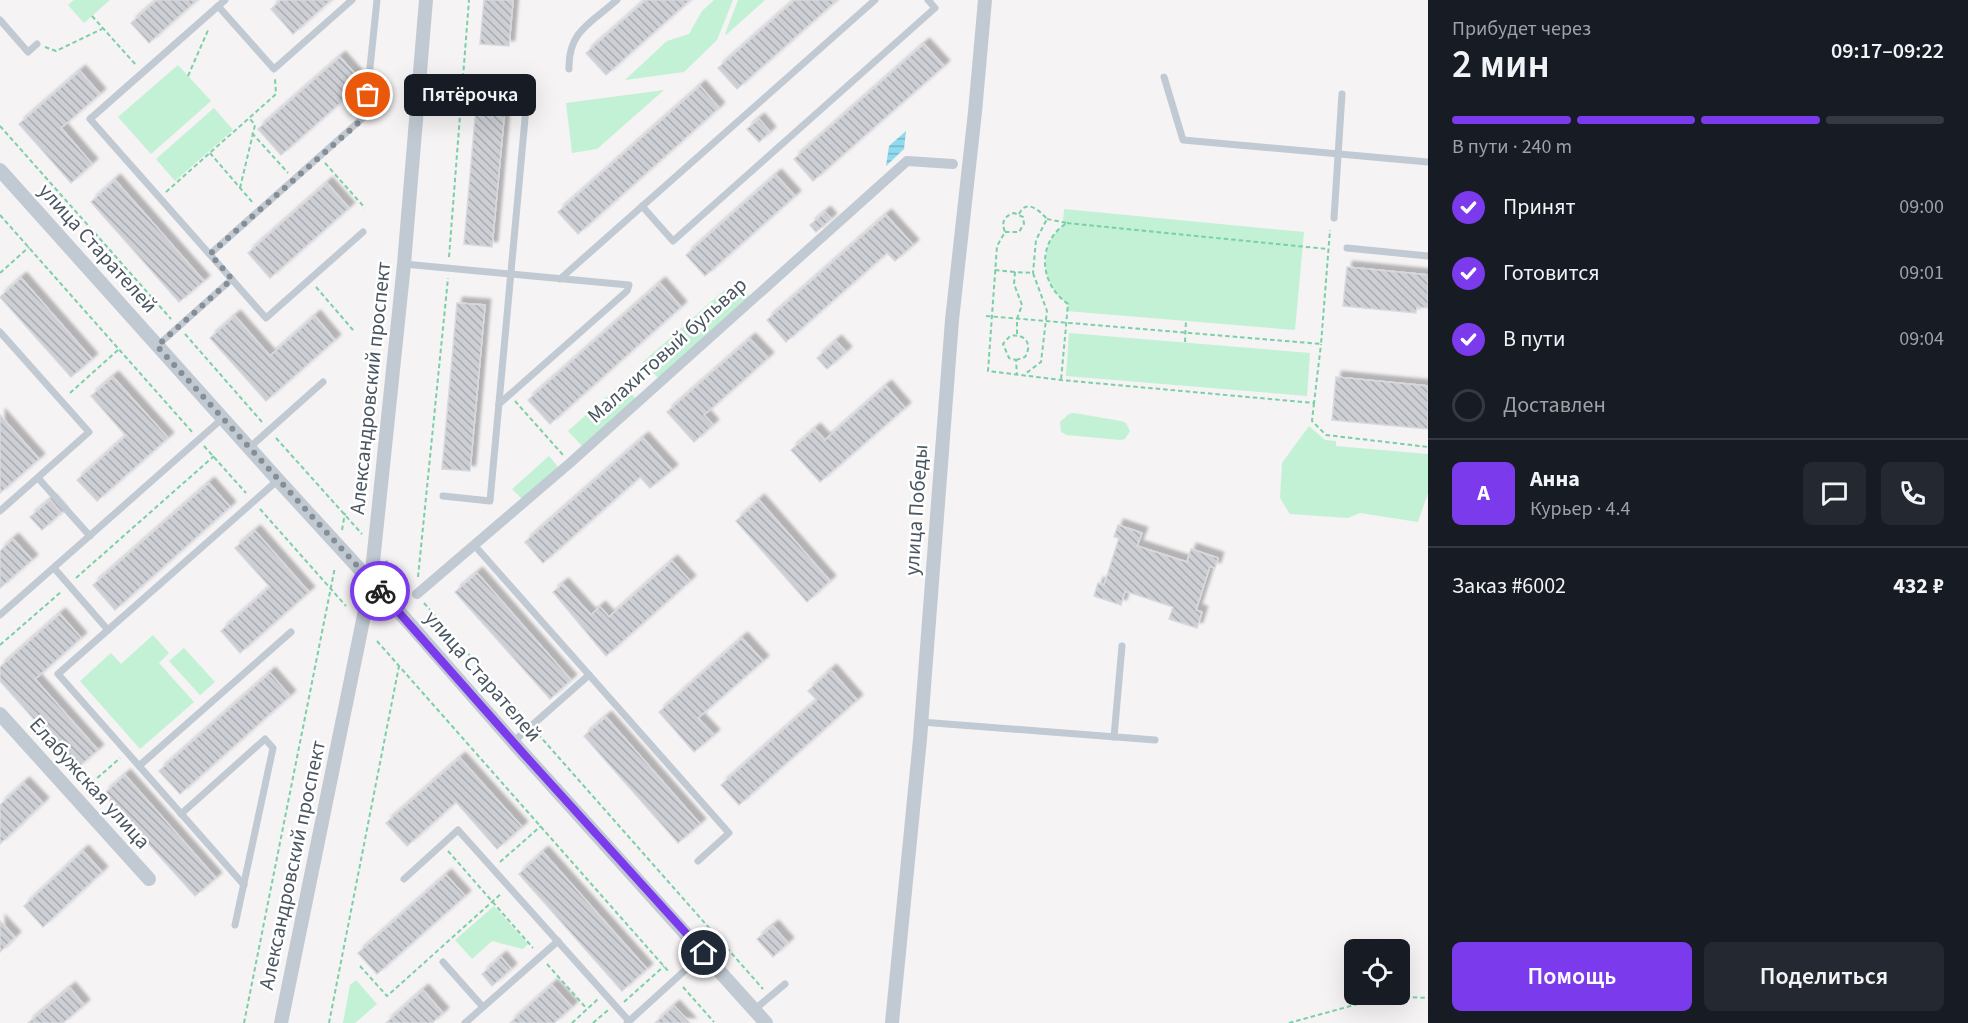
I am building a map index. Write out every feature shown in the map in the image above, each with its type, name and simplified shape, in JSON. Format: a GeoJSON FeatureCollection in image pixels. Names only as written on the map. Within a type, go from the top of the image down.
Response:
{"type":"FeatureCollection","features":[{"type":"Feature","properties":{"kind":"street","name":"Александровский проспект"},"geometry":{"type":"LineString","coordinates":[[281,1023],[371,581],[404,264],[426,0]]}},
{"type":"Feature","properties":{"kind":"street","name":"улица Победы"},"geometry":{"type":"LineString","coordinates":[[892,1023],[921,722],[952,320],[985,0]]}},
{"type":"Feature","properties":{"kind":"street","name":"Малахитовый бульвар"},"geometry":{"type":"LineString","coordinates":[[417,594],[570,463],[908,161],[953,164]]}},
{"type":"Feature","properties":{"kind":"street","name":"улица Старателей"},"geometry":{"type":"LineString","coordinates":[[0,170],[766,1023]]}},
{"type":"Feature","properties":{"kind":"street","name":"Елабужская улица"},"geometry":{"type":"LineString","coordinates":[[0,714],[149,879]]}},
{"type":"Feature","properties":{"kind":"lane"},"geometry":{"type":"LineString","coordinates":[[225,0],[90,119],[266,318],[363,232]]}},
{"type":"Feature","properties":{"kind":"lane"},"geometry":{"type":"LineString","coordinates":[[218,6],[274,69],[352,0]]}},
{"type":"Feature","properties":{"kind":"lane"},"geometry":{"type":"LineString","coordinates":[[210,254],[366,116],[377,0]]}},
{"type":"Feature","properties":{"kind":"lane"},"geometry":{"type":"LineString","coordinates":[[569,69],[569,54],[575,37],[616,0]]}},
{"type":"Feature","properties":{"kind":"lane"},"geometry":{"type":"LineString","coordinates":[[560,279],[875,0]]}},
{"type":"Feature","properties":{"kind":"lane"},"geometry":{"type":"LineString","coordinates":[[642,206],[673,241],[935,8],[928,0]]}},
{"type":"Feature","properties":{"kind":"lane"},"geometry":{"type":"LineString","coordinates":[[0,20],[28,52],[37,44]]}},
{"type":"Feature","properties":{"kind":"lane"},"geometry":{"type":"LineString","coordinates":[[1164,77],[1183,140],[1428,162]]}},
{"type":"Feature","properties":{"kind":"lane"},"geometry":{"type":"LineString","coordinates":[[1335,218],[1342,94]]}},
{"type":"Feature","properties":{"kind":"lane"},"geometry":{"type":"LineString","coordinates":[[443,496],[490,501],[527,97]]}},
{"type":"Feature","properties":{"kind":"lane"},"geometry":{"type":"LineString","coordinates":[[1347,248],[1428,256]]}},
{"type":"Feature","properties":{"kind":"lane"},"geometry":{"type":"LineString","coordinates":[[404,264],[628,285],[627,291],[499,404]]}},
{"type":"Feature","properties":{"kind":"lane"},"geometry":{"type":"LineString","coordinates":[[157,346],[232,279]]}},
{"type":"Feature","properties":{"kind":"lane"},"geometry":{"type":"LineString","coordinates":[[0,332],[89,432],[0,511]]}},
{"type":"Feature","properties":{"kind":"lane"},"geometry":{"type":"LineString","coordinates":[[249,448],[323,382]]}},
{"type":"Feature","properties":{"kind":"lane"},"geometry":{"type":"LineString","coordinates":[[0,615],[223,418]]}},
{"type":"Feature","properties":{"kind":"lane"},"geometry":{"type":"LineString","coordinates":[[38,478],[90,536]]}},
{"type":"Feature","properties":{"kind":"lane"},"geometry":{"type":"LineString","coordinates":[[244,885],[58,674],[278,480]]}},
{"type":"Feature","properties":{"kind":"lane"},"geometry":{"type":"LineString","coordinates":[[475,546],[729,833],[698,861]]}},
{"type":"Feature","properties":{"kind":"lane"},"geometry":{"type":"LineString","coordinates":[[54,568],[108,630]]}},
{"type":"Feature","properties":{"kind":"lane"},"geometry":{"type":"LineString","coordinates":[[139,766],[291,632]]}},
{"type":"Feature","properties":{"kind":"lane"},"geometry":{"type":"LineString","coordinates":[[1114,737],[1122,646]]}},
{"type":"Feature","properties":{"kind":"lane"},"geometry":{"type":"LineString","coordinates":[[513,742],[589,675]]}},
{"type":"Feature","properties":{"kind":"lane"},"geometry":{"type":"LineString","coordinates":[[921,722],[1155,740]]}},
{"type":"Feature","properties":{"kind":"lane"},"geometry":{"type":"LineString","coordinates":[[181,814],[265,739],[273,748],[236,925]]}},
{"type":"Feature","properties":{"kind":"lane"},"geometry":{"type":"LineString","coordinates":[[404,879],[458,830],[628,1022],[704,953]]}},
{"type":"Feature","properties":{"kind":"lane"},"geometry":{"type":"LineString","coordinates":[[465,1023],[558,941]]}},
{"type":"Feature","properties":{"kind":"lane"},"geometry":{"type":"LineString","coordinates":[[443,962],[483,1007]]}},
{"type":"Feature","properties":{"kind":"lane"},"geometry":{"type":"LineString","coordinates":[[754,1010],[785,984]]}},
{"type":"Feature","properties":{"kind":"path"},"geometry":{"type":"LineString","coordinates":[[417,594],[448,268],[469,0]]}},
{"type":"Feature","properties":{"kind":"path"},"geometry":{"type":"LineString","coordinates":[[188,76],[218,6]]}},
{"type":"Feature","properties":{"kind":"path"},"geometry":{"type":"LineString","coordinates":[[92,16],[143,73]]}},
{"type":"Feature","properties":{"kind":"path"},"geometry":{"type":"LineString","coordinates":[[37,44],[56,51],[103,28]]}},
{"type":"Feature","properties":{"kind":"path"},"geometry":{"type":"LineString","coordinates":[[160,198],[276,94],[274,69]]}},
{"type":"Feature","properties":{"kind":"path"},"geometry":{"type":"LineString","coordinates":[[240,188],[255,125],[249,118]]}},
{"type":"Feature","properties":{"kind":"path"},"geometry":{"type":"LineString","coordinates":[[252,133],[294,180]]}},
{"type":"Feature","properties":{"kind":"path"},"geometry":{"type":"LineString","coordinates":[[210,153],[260,210]]}},
{"type":"Feature","properties":{"kind":"path"},"geometry":{"type":"LineString","coordinates":[[320,157],[365,208]]}},
{"type":"Feature","properties":{"kind":"path"},"geometry":{"type":"LineString","coordinates":[[1018,214],[1022,208],[1030,206],[1039,210],[1047,219],[1067,223],[1328,249]]}},
{"type":"Feature","properties":{"kind":"path"},"geometry":{"type":"LineString","coordinates":[[1005,232],[1015,234],[1022,229],[1023,217],[1018,214],[1009,214],[1005,218],[1003,223],[1005,232],[997,246],[988,371],[1061,380],[1314,403]]}},
{"type":"Feature","properties":{"kind":"path"},"geometry":{"type":"LineString","coordinates":[[0,215],[346,606]]}},
{"type":"Feature","properties":{"kind":"path"},"geometry":{"type":"LineString","coordinates":[[1024,375],[1041,362],[1047,310],[1034,273],[1036,240],[1047,219]]}},
{"type":"Feature","properties":{"kind":"path"},"geometry":{"type":"LineString","coordinates":[[1061,380],[1068,304],[1058,297],[1051,287],[1045,268],[1045,255],[1049,242],[1067,223]]}},
{"type":"Feature","properties":{"kind":"path"},"geometry":{"type":"LineString","coordinates":[[1330,230],[1312,421],[1326,435],[1428,447]]}},
{"type":"Feature","properties":{"kind":"path"},"geometry":{"type":"LineString","coordinates":[[0,273],[29,248]]}},
{"type":"Feature","properties":{"kind":"path"},"geometry":{"type":"LineString","coordinates":[[995,270],[1034,273]]}},
{"type":"Feature","properties":{"kind":"path"},"geometry":{"type":"LineString","coordinates":[[1015,272],[1014,284],[1022,304],[1017,319],[1017,334]]}},
{"type":"Feature","properties":{"kind":"path"},"geometry":{"type":"LineString","coordinates":[[309,280],[353,330]]}},
{"type":"Feature","properties":{"kind":"path"},"geometry":{"type":"LineString","coordinates":[[986,316],[1321,344]]}},
{"type":"Feature","properties":{"kind":"path"},"geometry":{"type":"LineString","coordinates":[[1185,342],[1186,320]]}},
{"type":"Feature","properties":{"kind":"path"},"geometry":{"type":"LineString","coordinates":[[1017,334],[1023,336],[1029,344],[1029,350],[1025,357],[1016,360],[1009,358],[1003,344],[1010,336],[1017,334]]}},
{"type":"Feature","properties":{"kind":"path"},"geometry":{"type":"LineString","coordinates":[[61,401],[119,350]]}},
{"type":"Feature","properties":{"kind":"path"},"geometry":{"type":"LineString","coordinates":[[1016,360],[1016,375]]}},
{"type":"Feature","properties":{"kind":"path"},"geometry":{"type":"LineString","coordinates":[[509,395],[570,463]]}},
{"type":"Feature","properties":{"kind":"path"},"geometry":{"type":"LineString","coordinates":[[0,645],[214,456]]}},
{"type":"Feature","properties":{"kind":"path"},"geometry":{"type":"LineString","coordinates":[[342,530],[345,513],[364,536]]}},
{"type":"Feature","properties":{"kind":"path"},"geometry":{"type":"LineString","coordinates":[[384,559],[770,997]]}},
{"type":"Feature","properties":{"kind":"path"},"geometry":{"type":"LineString","coordinates":[[244,1023],[335,567]]}},
{"type":"Feature","properties":{"kind":"path"},"geometry":{"type":"LineString","coordinates":[[377,641],[714,1022]]}},
{"type":"Feature","properties":{"kind":"path"},"geometry":{"type":"LineString","coordinates":[[329,1023],[399,666]]}},
{"type":"Feature","properties":{"kind":"path"},"geometry":{"type":"LineString","coordinates":[[74,798],[126,752]]}},
{"type":"Feature","properties":{"kind":"path"},"geometry":{"type":"LineString","coordinates":[[492,869],[541,826]]}},
{"type":"Feature","properties":{"kind":"path"},"geometry":{"type":"LineString","coordinates":[[442,845],[587,1009]]}},
{"type":"Feature","properties":{"kind":"path"},"geometry":{"type":"LineString","coordinates":[[360,966],[387,996],[509,887]]}},
{"type":"Feature","properties":{"kind":"path"},"geometry":{"type":"LineString","coordinates":[[593,1023],[664,966]]}},
{"type":"Feature","properties":{"kind":"path"},"geometry":{"type":"LineString","coordinates":[[572,1023],[604,993]]}},
{"type":"Feature","properties":{"kind":"path"},"geometry":{"type":"LineString","coordinates":[[1289,1023],[1386,996],[1428,998]]}},
{"type":"Feature","properties":{"kind":"green space"},"geometry":{"type":"Polygon","coordinates":[[[74,0],[110,0],[84,23],[68,5],[74,0]]]}},
{"type":"Feature","properties":{"kind":"green space"},"geometry":{"type":"Polygon","coordinates":[[[714,0],[733,0],[717,40],[684,72],[625,80],[667,41],[689,34],[702,11],[714,0]]]}},
{"type":"Feature","properties":{"kind":"green space"},"geometry":{"type":"Polygon","coordinates":[[[738,0],[765,0],[726,35],[725,34],[738,0]]]}},
{"type":"Feature","properties":{"kind":"green space"},"geometry":{"type":"Polygon","coordinates":[[[178,65],[211,101],[151,154],[118,117],[178,65]]]}},
{"type":"Feature","properties":{"kind":"green space"},"geometry":{"type":"Polygon","coordinates":[[[664,90],[597,149],[572,153],[566,103],[664,90]]]}},
{"type":"Feature","properties":{"kind":"green space"},"geometry":{"type":"Polygon","coordinates":[[[214,108],[233,130],[175,181],[156,159],[214,108]]]}},
{"type":"Feature","properties":{"kind":"green space"},"geometry":{"type":"Polygon","coordinates":[[[1064,209],[1304,232],[1295,330],[1066,311],[1068,304],[1051,286],[1045,264],[1050,242],[1066,223],[1063,222],[1064,209]]]}},
{"type":"Feature","properties":{"kind":"green space"},"geometry":{"type":"Polygon","coordinates":[[[729,286],[742,287],[751,298],[659,379],[643,362],[729,286]]]}},
{"type":"Feature","properties":{"kind":"green space"},"geometry":{"type":"Polygon","coordinates":[[[1069,333],[1310,353],[1307,396],[1066,376],[1069,333]]]}},
{"type":"Feature","properties":{"kind":"green space"},"geometry":{"type":"Polygon","coordinates":[[[622,383],[636,399],[582,446],[568,431],[622,383]]]}},
{"type":"Feature","properties":{"kind":"green space"},"geometry":{"type":"Polygon","coordinates":[[[1069,414],[1121,421],[1126,423],[1130,431],[1125,439],[1120,440],[1067,435],[1061,432],[1060,422],[1069,414]]]}},
{"type":"Feature","properties":{"kind":"green space"},"geometry":{"type":"Polygon","coordinates":[[[1309,426],[1325,440],[1336,441],[1336,446],[1428,454],[1428,493],[1418,522],[1360,513],[1348,518],[1290,514],[1280,498],[1282,463],[1309,426]]]}},
{"type":"Feature","properties":{"kind":"green space"},"geometry":{"type":"Polygon","coordinates":[[[549,456],[559,468],[523,500],[512,489],[549,456]]]}},
{"type":"Feature","properties":{"kind":"green space"},"geometry":{"type":"Polygon","coordinates":[[[153,635],[169,653],[159,663],[194,702],[140,749],[80,681],[111,653],[121,664],[153,635]]]}},
{"type":"Feature","properties":{"kind":"green space"},"geometry":{"type":"Polygon","coordinates":[[[184,648],[215,682],[200,695],[169,661],[184,648]]]}},
{"type":"Feature","properties":{"kind":"green space"},"geometry":{"type":"Polygon","coordinates":[[[494,906],[528,944],[523,949],[492,941],[472,959],[455,940],[494,906]]]}},
{"type":"Feature","properties":{"kind":"green space"},"geometry":{"type":"Polygon","coordinates":[[[356,980],[377,1004],[355,1023],[343,1023],[350,985],[356,980]]]}},
{"type":"Feature","properties":{"kind":"water"},"geometry":{"type":"Polygon","coordinates":[[[906,131],[904,149],[886,166],[889,146],[906,131]]]}},
{"type":"Feature","properties":{"kind":"building"},"geometry":{"type":"Polygon","coordinates":[[[157,0],[197,0],[149,43],[131,23],[157,0]]]}},
{"type":"Feature","properties":{"kind":"building"},"geometry":{"type":"Polygon","coordinates":[[[281,0],[331,0],[293,34],[271,9],[281,0]]]}},
{"type":"Feature","properties":{"kind":"building"},"geometry":{"type":"Polygon","coordinates":[[[484,0],[513,0],[509,46],[480,44],[484,0]]]}},
{"type":"Feature","properties":{"kind":"building"},"geometry":{"type":"Polygon","coordinates":[[[646,0],[690,0],[606,75],[586,53],[646,0]]]}},
{"type":"Feature","properties":{"kind":"building"},"geometry":{"type":"Polygon","coordinates":[[[795,0],[837,0],[737,89],[718,68],[795,0]]]}},
{"type":"Feature","properties":{"kind":"building"},"geometry":{"type":"Polygon","coordinates":[[[924,44],[944,66],[813,181],[794,159],[924,44]]]}},
{"type":"Feature","properties":{"kind":"building"},"geometry":{"type":"Polygon","coordinates":[[[340,57],[363,83],[281,155],[258,129],[340,57]]]}},
{"type":"Feature","properties":{"kind":"building"},"geometry":{"type":"Polygon","coordinates":[[[80,71],[100,94],[61,128],[92,164],[71,183],[19,124],[80,71]]]}},
{"type":"Feature","properties":{"kind":"building"},"geometry":{"type":"Polygon","coordinates":[[[478,84],[507,86],[492,247],[464,244],[478,84]]]}},
{"type":"Feature","properties":{"kind":"building"},"geometry":{"type":"Polygon","coordinates":[[[700,86],[719,108],[578,234],[558,212],[700,86]]]}},
{"type":"Feature","properties":{"kind":"building"},"geometry":{"type":"Polygon","coordinates":[[[759,119],[770,132],[759,142],[747,129],[759,119]]]}},
{"type":"Feature","properties":{"kind":"building"},"geometry":{"type":"Polygon","coordinates":[[[776,175],[795,196],[705,276],[686,255],[776,175]]]}},
{"type":"Feature","properties":{"kind":"building"},"geometry":{"type":"Polygon","coordinates":[[[115,180],[204,281],[179,302],[91,202],[115,180]]]}},
{"type":"Feature","properties":{"kind":"building"},"geometry":{"type":"Polygon","coordinates":[[[327,183],[349,208],[270,278],[248,253],[327,183]]]}},
{"type":"Feature","properties":{"kind":"building"},"geometry":{"type":"Polygon","coordinates":[[[825,212],[831,219],[816,232],[810,225],[825,212]]]}},
{"type":"Feature","properties":{"kind":"building"},"geometry":{"type":"Polygon","coordinates":[[[886,215],[913,245],[895,261],[887,253],[786,342],[767,320],[886,215]]]}},
{"type":"Feature","properties":{"kind":"building"},"geometry":{"type":"Polygon","coordinates":[[[1347,267],[1428,275],[1428,308],[1417,307],[1416,313],[1343,306],[1347,267]]]}},
{"type":"Feature","properties":{"kind":"building"},"geometry":{"type":"Polygon","coordinates":[[[21,278],[92,359],[71,377],[0,297],[21,278]]]}},
{"type":"Feature","properties":{"kind":"building"},"geometry":{"type":"Polygon","coordinates":[[[660,283],[681,307],[550,424],[528,400],[660,283]]]}},
{"type":"Feature","properties":{"kind":"building"},"geometry":{"type":"Polygon","coordinates":[[[457,303],[485,305],[470,471],[442,469],[457,303]]]}},
{"type":"Feature","properties":{"kind":"building"},"geometry":{"type":"Polygon","coordinates":[[[235,316],[270,356],[315,316],[335,340],[266,401],[210,338],[235,316]]]}},
{"type":"Feature","properties":{"kind":"building"},"geometry":{"type":"Polygon","coordinates":[[[750,339],[768,358],[704,415],[713,425],[694,442],[667,412],[750,339]]]}},
{"type":"Feature","properties":{"kind":"building"},"geometry":{"type":"Polygon","coordinates":[[[836,341],[846,352],[827,369],[817,358],[836,341]]]}},
{"type":"Feature","properties":{"kind":"building"},"geometry":{"type":"Polygon","coordinates":[[[113,377],[168,438],[97,501],[77,480],[126,436],[91,396],[113,377]]]}},
{"type":"Feature","properties":{"kind":"building"},"geometry":{"type":"Polygon","coordinates":[[[1336,377],[1428,386],[1428,429],[1332,420],[1336,377]]]}},
{"type":"Feature","properties":{"kind":"building"},"geometry":{"type":"Polygon","coordinates":[[[886,386],[905,408],[820,482],[791,450],[815,429],[825,440],[886,386]]]}},
{"type":"Feature","properties":{"kind":"building"},"geometry":{"type":"Polygon","coordinates":[[[0,415],[39,459],[0,493],[0,415]]]}},
{"type":"Feature","properties":{"kind":"building"},"geometry":{"type":"Polygon","coordinates":[[[643,438],[672,470],[650,488],[640,477],[543,563],[525,542],[643,438]]]}},
{"type":"Feature","properties":{"kind":"building"},"geometry":{"type":"Polygon","coordinates":[[[209,483],[230,507],[115,610],[93,585],[209,483]]]}},
{"type":"Feature","properties":{"kind":"building"},"geometry":{"type":"Polygon","coordinates":[[[50,500],[61,513],[42,530],[30,517],[50,500]]]}},
{"type":"Feature","properties":{"kind":"building"},"geometry":{"type":"Polygon","coordinates":[[[759,500],[830,581],[807,602],[736,521],[759,500]]]}},
{"type":"Feature","properties":{"kind":"building"},"geometry":{"type":"Polygon","coordinates":[[[1118,525],[1142,533],[1137,546],[1187,562],[1191,549],[1218,558],[1215,568],[1210,566],[1196,610],[1202,612],[1197,628],[1169,619],[1173,607],[1125,591],[1121,605],[1094,596],[1098,583],[1104,585],[1119,538],[1114,537],[1118,525]]]}},
{"type":"Feature","properties":{"kind":"building"},"geometry":{"type":"Polygon","coordinates":[[[255,531],[309,592],[240,653],[221,631],[270,587],[235,548],[255,531]]]}},
{"type":"Feature","properties":{"kind":"building"},"geometry":{"type":"Polygon","coordinates":[[[13,539],[32,560],[0,588],[0,551],[13,539]]]}},
{"type":"Feature","properties":{"kind":"building"},"geometry":{"type":"Polygon","coordinates":[[[672,561],[690,581],[606,656],[553,592],[563,584],[591,615],[600,607],[609,617],[672,561]]]}},
{"type":"Feature","properties":{"kind":"building"},"geometry":{"type":"Polygon","coordinates":[[[477,573],[571,680],[550,699],[455,592],[477,573]]]}},
{"type":"Feature","properties":{"kind":"building"},"geometry":{"type":"Polygon","coordinates":[[[60,614],[81,638],[35,679],[98,750],[77,768],[0,681],[0,667],[60,614]]]}},
{"type":"Feature","properties":{"kind":"building"},"geometry":{"type":"Polygon","coordinates":[[[742,638],[763,661],[698,718],[714,735],[694,752],[659,712],[742,638]]]}},
{"type":"Feature","properties":{"kind":"building"},"geometry":{"type":"Polygon","coordinates":[[[831,670],[857,700],[739,805],[721,785],[817,700],[808,691],[831,670]]]}},
{"type":"Feature","properties":{"kind":"building"},"geometry":{"type":"Polygon","coordinates":[[[270,673],[290,696],[180,794],[159,771],[270,673]]]}},
{"type":"Feature","properties":{"kind":"building"},"geometry":{"type":"Polygon","coordinates":[[[606,717],[700,824],[678,843],[584,736],[606,717]]]}},
{"type":"Feature","properties":{"kind":"building"},"geometry":{"type":"Polygon","coordinates":[[[460,758],[522,827],[497,849],[456,802],[407,846],[386,823],[460,758]]]}},
{"type":"Feature","properties":{"kind":"building"},"geometry":{"type":"Polygon","coordinates":[[[125,775],[216,878],[195,896],[104,794],[125,775]]]}},
{"type":"Feature","properties":{"kind":"building"},"geometry":{"type":"Polygon","coordinates":[[[24,783],[43,803],[0,844],[0,805],[24,783]]]}},
{"type":"Feature","properties":{"kind":"building"},"geometry":{"type":"Polygon","coordinates":[[[83,851],[102,872],[43,927],[24,906],[83,851]]]}},
{"type":"Feature","properties":{"kind":"building"},"geometry":{"type":"Polygon","coordinates":[[[543,852],[647,969],[622,991],[519,874],[543,852]]]}},
{"type":"Feature","properties":{"kind":"building"},"geometry":{"type":"Polygon","coordinates":[[[446,875],[465,896],[377,974],[358,953],[446,875]]]}},
{"type":"Feature","properties":{"kind":"building"},"geometry":{"type":"Polygon","coordinates":[[[0,921],[15,937],[0,952],[0,921]]]}},
{"type":"Feature","properties":{"kind":"building"},"geometry":{"type":"Polygon","coordinates":[[[773,926],[788,943],[773,957],[757,939],[773,926]]]}},
{"type":"Feature","properties":{"kind":"building"},"geometry":{"type":"Polygon","coordinates":[[[501,957],[511,969],[492,986],[482,974],[501,957]]]}},
{"type":"Feature","properties":{"kind":"building"},"geometry":{"type":"Polygon","coordinates":[[[552,985],[572,1007],[554,1023],[510,1023],[552,985]]]}},
{"type":"Feature","properties":{"kind":"building"},"geometry":{"type":"Polygon","coordinates":[[[70,988],[84,1005],[63,1023],[28,1023],[70,988]]]}},
{"type":"Feature","properties":{"kind":"building"},"geometry":{"type":"Polygon","coordinates":[[[423,990],[443,1013],[432,1023],[386,1023],[423,990]]]}},
{"type":"Feature","properties":{"kind":"building"},"geometry":{"type":"Polygon","coordinates":[[[674,1006],[690,1023],[655,1023],[674,1006]]]}},
{"type":"Feature","properties":{"kind":"way so far"},"geometry":{"type":"LineString","coordinates":[[368,95],[366,116],[210,254],[232,279],[157,346],[380,591]]}},
{"type":"Feature","properties":{"kind":"place","name":"Пятёрочка"},"geometry":{"type":"Point","coordinates":[368,95]}},
{"type":"Feature","properties":{"kind":"route"},"geometry":{"type":"LineString","coordinates":[[380,591],[704,953]]}}]}
